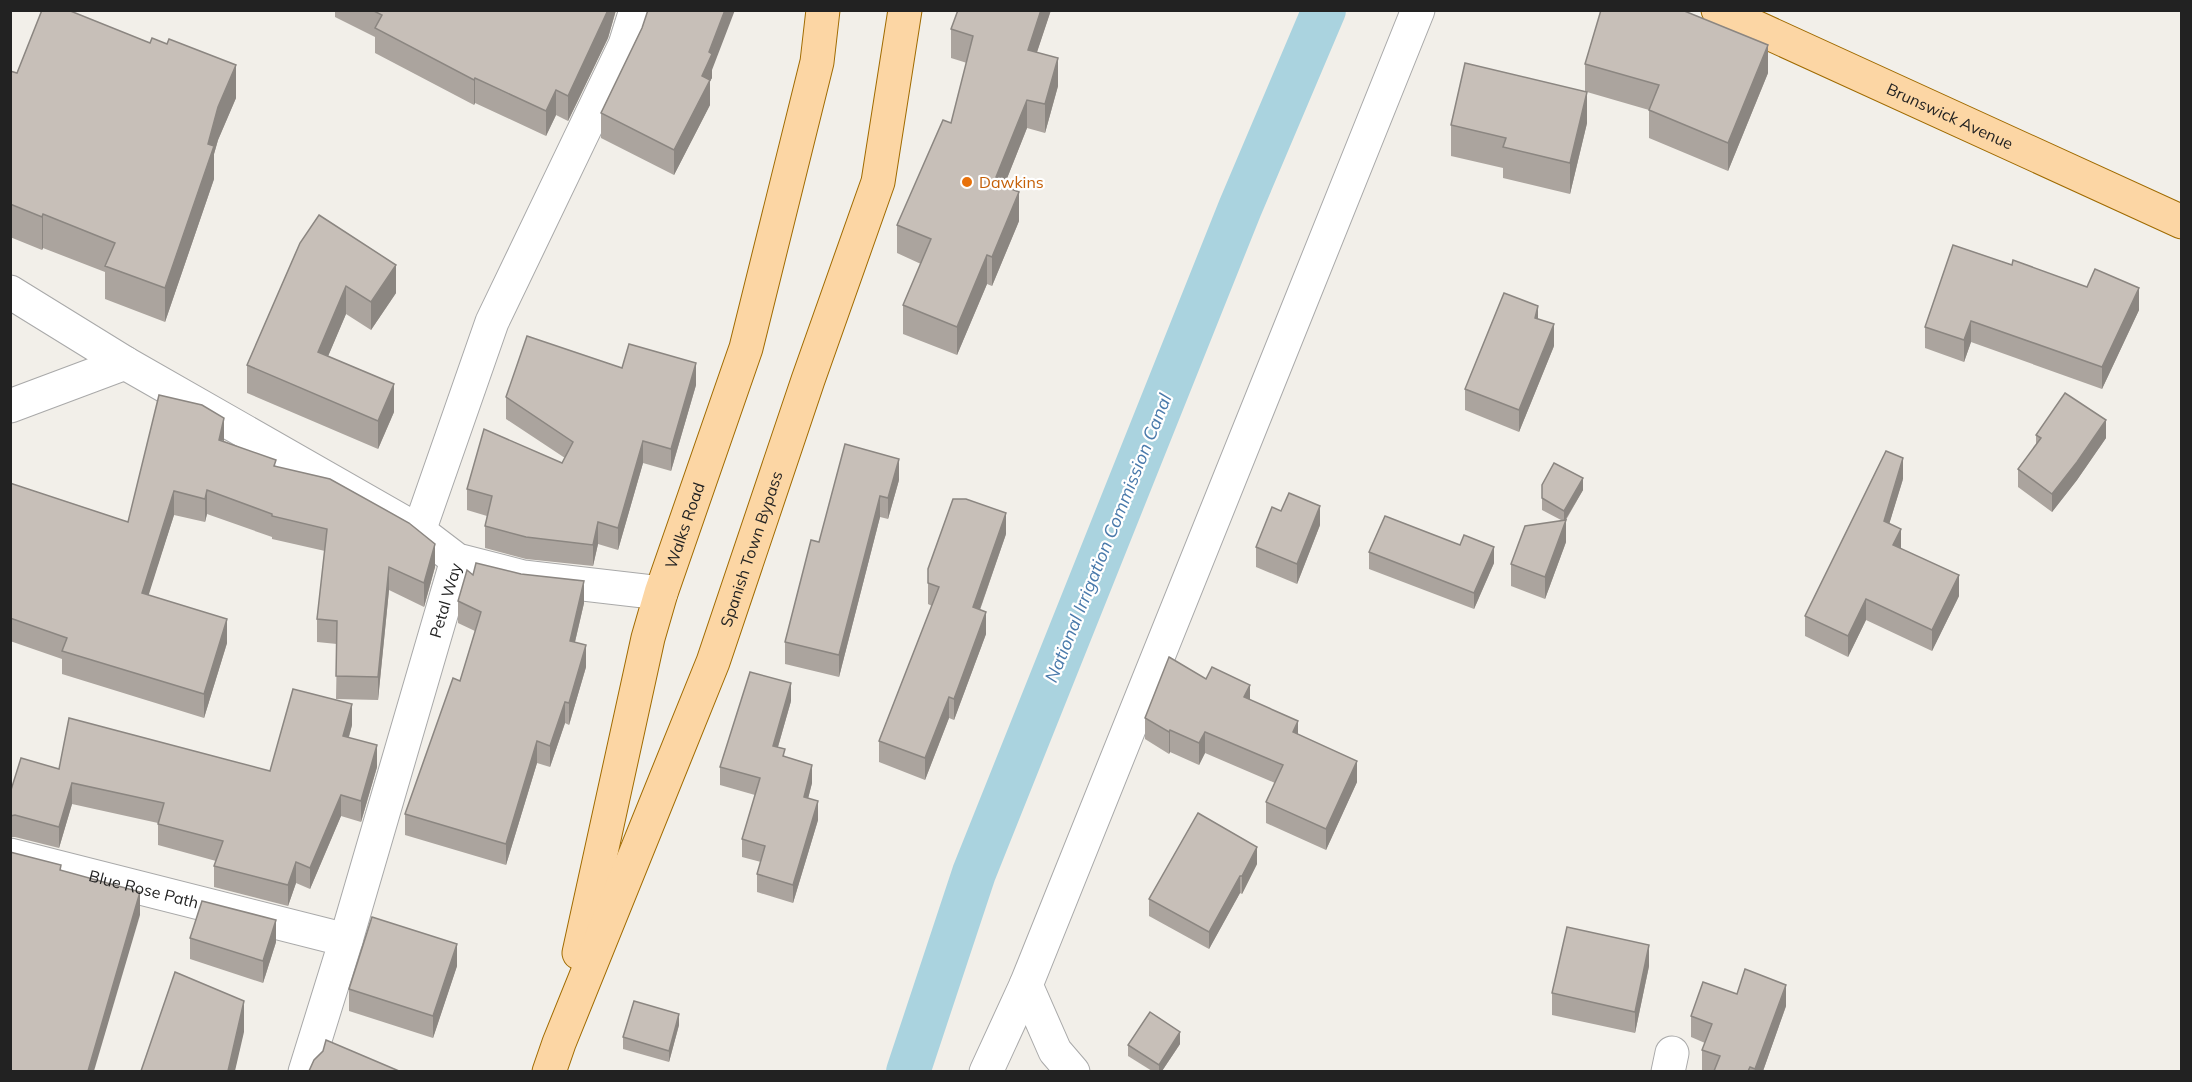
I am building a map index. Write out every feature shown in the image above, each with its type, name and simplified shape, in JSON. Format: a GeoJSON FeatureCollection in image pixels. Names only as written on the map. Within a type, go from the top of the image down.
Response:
{"type":"FeatureCollection","features":[{"type":"Feature","properties":{"kind":"main road","name":"Walks Road"},"geometry":{"type":"LineString","coordinates":[[554,1057],[648,638],[661,593],[746,348],[817,62],[823,10]]}},
{"type":"Feature","properties":{"kind":"main road","name":"Spanish Town Bypass"},"geometry":{"type":"LineString","coordinates":[[554,1057],[713,662],[808,380],[878,182],[905,10]]}},
{"type":"Feature","properties":{"kind":"main road","name":"Brunswick Avenue"},"geometry":{"type":"LineString","coordinates":[[1718,10],[2181,222]]}},
{"type":"Feature","properties":{"kind":"street"},"geometry":{"type":"LineString","coordinates":[[419,531],[492,322],[624,45],[636,10]]}},
{"type":"Feature","properties":{"kind":"street"},"geometry":{"type":"LineString","coordinates":[[986,1071],[1026,985],[1418,10]]}},
{"type":"Feature","properties":{"kind":"street","name":"Petal Way"},"geometry":{"type":"LineString","coordinates":[[10,292],[125,363],[419,531],[457,560],[346,940],[305,1071]]}},
{"type":"Feature","properties":{"kind":"street"},"geometry":{"type":"LineString","coordinates":[[10,406],[125,363]]}},
{"type":"Feature","properties":{"kind":"street"},"geometry":{"type":"LineString","coordinates":[[457,560],[523,577],[661,593]]}},
{"type":"Feature","properties":{"kind":"street","name":"Blue Rose Path"},"geometry":{"type":"LineString","coordinates":[[10,855],[346,940]]}},
{"type":"Feature","properties":{"kind":"street"},"geometry":{"type":"LineString","coordinates":[[1026,985],[1055,1051],[1073,1071]]}},
{"type":"Feature","properties":{"kind":"building"},"geometry":{"type":"Polygon","coordinates":[[[42,10],[68,10],[150,43],[152,38],[167,44],[169,39],[236,65],[218,107],[208,144],[214,146],[165,288],[105,266],[115,243],[43,214],[42,217],[10,204],[10,71],[17,73],[42,10]]]}},
{"type":"Feature","properties":{"kind":"building"},"geometry":{"type":"Polygon","coordinates":[[[372,10],[608,10],[568,96],[556,90],[546,111],[475,78],[474,80],[375,28],[382,15],[372,10]]]}},
{"type":"Feature","properties":{"kind":"building"},"geometry":{"type":"Polygon","coordinates":[[[648,10],[725,10],[709,52],[712,54],[702,76],[710,80],[674,150],[601,113],[642,28],[648,10]]]}},
{"type":"Feature","properties":{"kind":"building"},"geometry":{"type":"Polygon","coordinates":[[[958,10],[1041,10],[1028,50],[1058,58],[1045,104],[1027,100],[994,182],[1019,192],[992,257],[987,255],[957,327],[903,305],[931,239],[897,225],[943,120],[951,123],[973,36],[951,29],[958,10]]]}},
{"type":"Feature","properties":{"kind":"building"},"geometry":{"type":"Polygon","coordinates":[[[1601,10],[1682,10],[1768,45],[1728,143],[1649,110],[1659,85],[1585,64],[1601,10]]]}},
{"type":"Feature","properties":{"kind":"building"},"geometry":{"type":"Polygon","coordinates":[[[1465,63],[1587,92],[1570,163],[1503,147],[1506,138],[1451,125],[1465,63]]]}},
{"type":"Feature","properties":{"kind":"building"},"geometry":{"type":"Polygon","coordinates":[[[319,215],[396,265],[371,302],[346,286],[318,352],[394,384],[378,421],[247,365],[300,243],[319,215]]]}},
{"type":"Feature","properties":{"kind":"building"},"geometry":{"type":"Polygon","coordinates":[[[1953,245],[2012,265],[2013,260],[2087,287],[2095,269],[2139,288],[2102,367],[1971,321],[1964,340],[1925,327],[1953,245]]]}},
{"type":"Feature","properties":{"kind":"building"},"geometry":{"type":"Polygon","coordinates":[[[1504,293],[1538,306],[1535,318],[1554,324],[1519,410],[1465,389],[1504,293]]]}},
{"type":"Feature","properties":{"kind":"building"},"geometry":{"type":"Polygon","coordinates":[[[527,336],[622,368],[629,344],[696,363],[671,449],[643,441],[618,528],[598,522],[593,545],[526,537],[485,526],[492,496],[467,489],[484,429],[562,463],[573,442],[506,397],[527,336]]]}},
{"type":"Feature","properties":{"kind":"building"},"geometry":{"type":"Polygon","coordinates":[[[2065,393],[2106,420],[2052,494],[2018,469],[2041,438],[2036,435],[2065,393]]]}},
{"type":"Feature","properties":{"kind":"building"},"geometry":{"type":"Polygon","coordinates":[[[159,395],[202,405],[224,418],[219,440],[276,460],[274,466],[330,479],[409,523],[435,544],[424,583],[389,567],[378,677],[336,676],[337,621],[317,619],[327,529],[272,516],[272,514],[207,490],[205,499],[174,491],[142,593],[227,619],[204,694],[62,651],[67,638],[10,618],[10,483],[128,522],[159,395]]]}},
{"type":"Feature","properties":{"kind":"building"},"geometry":{"type":"Polygon","coordinates":[[[845,444],[899,459],[888,498],[880,496],[839,655],[785,642],[811,540],[819,542],[845,444]]]}},
{"type":"Feature","properties":{"kind":"building"},"geometry":{"type":"Polygon","coordinates":[[[1886,451],[1903,458],[1884,521],[1901,529],[1893,545],[1959,575],[1932,630],[1866,599],[1848,636],[1805,616],[1886,451]]]}},
{"type":"Feature","properties":{"kind":"building"},"geometry":{"type":"Polygon","coordinates":[[[1554,463],[1583,478],[1564,511],[1542,498],[1542,485],[1554,463]]]}},
{"type":"Feature","properties":{"kind":"building"},"geometry":{"type":"Polygon","coordinates":[[[1289,493],[1320,506],[1297,564],[1256,547],[1272,507],[1281,511],[1289,493]]]}},
{"type":"Feature","properties":{"kind":"building"},"geometry":{"type":"Polygon","coordinates":[[[953,499],[966,499],[1006,513],[973,607],[986,612],[954,699],[949,697],[925,758],[879,741],[939,587],[928,583],[928,569],[953,499]]]}},
{"type":"Feature","properties":{"kind":"building"},"geometry":{"type":"Polygon","coordinates":[[[1385,516],[1460,545],[1464,535],[1494,547],[1474,593],[1369,552],[1385,516]]]}},
{"type":"Feature","properties":{"kind":"building"},"geometry":{"type":"Polygon","coordinates":[[[1566,520],[1545,577],[1511,564],[1525,526],[1566,520]]]}},
{"type":"Feature","properties":{"kind":"building"},"geometry":{"type":"Polygon","coordinates":[[[476,563],[521,574],[584,581],[570,641],[586,645],[569,703],[565,702],[550,746],[537,741],[506,844],[405,814],[453,678],[460,681],[481,612],[458,601],[467,570],[473,575],[476,563]]]}},
{"type":"Feature","properties":{"kind":"building"},"geometry":{"type":"Polygon","coordinates":[[[1169,657],[1206,679],[1212,667],[1250,685],[1244,697],[1298,721],[1293,732],[1357,761],[1326,829],[1266,802],[1283,765],[1205,732],[1199,743],[1170,730],[1169,732],[1145,718],[1169,657]]]}},
{"type":"Feature","properties":{"kind":"building"},"geometry":{"type":"Polygon","coordinates":[[[750,672],[791,683],[773,746],[785,749],[783,756],[812,765],[804,797],[818,801],[793,885],[757,874],[765,846],[742,839],[760,778],[720,767],[750,672]]]}},
{"type":"Feature","properties":{"kind":"building"},"geometry":{"type":"Polygon","coordinates":[[[293,689],[352,704],[343,736],[377,745],[361,801],[341,795],[310,868],[296,862],[288,885],[214,866],[223,841],[158,824],[164,803],[72,783],[59,827],[15,815],[10,816],[10,793],[21,758],[59,769],[69,718],[270,771],[293,689]]]}},
{"type":"Feature","properties":{"kind":"building"},"geometry":{"type":"Polygon","coordinates":[[[1198,813],[1257,847],[1209,932],[1149,899],[1198,813]]]}},
{"type":"Feature","properties":{"kind":"building"},"geometry":{"type":"Polygon","coordinates":[[[10,852],[61,865],[60,870],[140,892],[88,1071],[10,1071],[10,852]]]}},
{"type":"Feature","properties":{"kind":"building"},"geometry":{"type":"Polygon","coordinates":[[[202,901],[276,920],[263,961],[190,938],[202,901]]]}},
{"type":"Feature","properties":{"kind":"building"},"geometry":{"type":"Polygon","coordinates":[[[372,917],[457,944],[433,1016],[349,989],[372,917]]]}},
{"type":"Feature","properties":{"kind":"building"},"geometry":{"type":"Polygon","coordinates":[[[1567,927],[1649,945],[1635,1012],[1552,993],[1567,927]]]}},
{"type":"Feature","properties":{"kind":"building"},"geometry":{"type":"Polygon","coordinates":[[[1745,969],[1786,985],[1755,1069],[1750,1067],[1748,1071],[1714,1071],[1720,1056],[1702,1050],[1712,1024],[1691,1016],[1703,982],[1737,994],[1745,969]]]}},
{"type":"Feature","properties":{"kind":"building"},"geometry":{"type":"Polygon","coordinates":[[[175,972],[244,1001],[228,1071],[141,1071],[175,972]]]}},
{"type":"Feature","properties":{"kind":"building"},"geometry":{"type":"Polygon","coordinates":[[[634,1001],[679,1014],[669,1051],[623,1037],[634,1001]]]}},
{"type":"Feature","properties":{"kind":"building"},"geometry":{"type":"Polygon","coordinates":[[[1150,1012],[1180,1032],[1159,1065],[1128,1045],[1150,1012]]]}},
{"type":"Feature","properties":{"kind":"building"},"geometry":{"type":"Polygon","coordinates":[[[326,1040],[399,1071],[309,1071],[314,1060],[323,1051],[326,1040]]]}},
{"type":"Feature","properties":{"kind":"waterway","name":"National Irrigation Commission Canal"},"geometry":{"type":"LineString","coordinates":[[908,1072],[974,873],[1240,208],[1324,10]]}},
{"type":"Feature","properties":{"kind":"place","name":"Dawkins"},"geometry":{"type":"Point","coordinates":[967,182]}}]}
